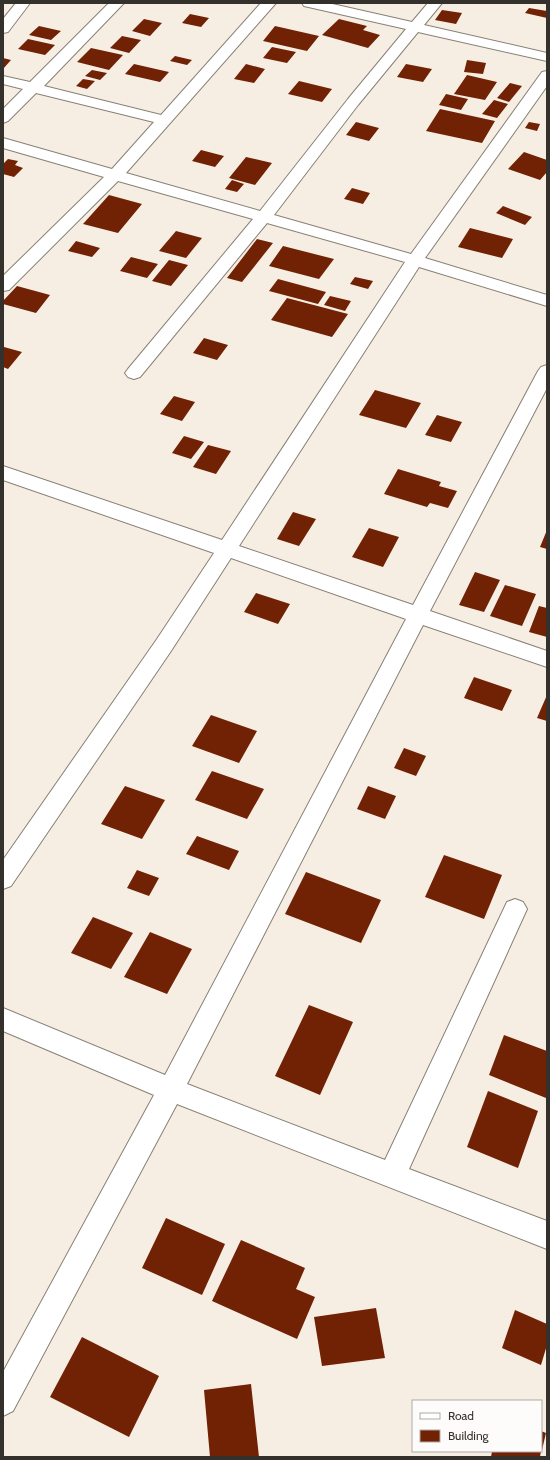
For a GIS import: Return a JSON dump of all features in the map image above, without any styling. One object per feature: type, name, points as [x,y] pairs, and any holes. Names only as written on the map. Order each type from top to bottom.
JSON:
[{"type":"street","points":[[3,29],[23,3]]},
{"type":"street","points":[[3,118],[117,3]]},
{"type":"street","points":[[3,286],[115,175],[269,3]]},
{"type":"street","points":[[308,3],[416,26],[547,57]]},
{"type":"street","points":[[134,373],[264,217],[353,102],[435,3]]},
{"type":"street","points":[[3,879],[164,644],[415,260],[547,75]]},
{"type":"street","points":[[3,80],[34,86],[164,120]]},
{"type":"street","points":[[3,143],[415,260],[547,300]]},
{"type":"street","points":[[3,1401],[171,1090],[418,615],[547,371]]},
{"type":"street","points":[[3,473],[547,660]]},
{"type":"street","points":[[392,1175],[515,909]]},
{"type":"street","points":[[3,1019],[171,1090],[547,1235]]},
{"type":"building","points":[[529,8],[547,11],[547,18],[525,13]]},
{"type":"building","points":[[442,10],[462,13],[456,24],[435,20]]},
{"type":"building","points":[[190,14],[209,18],[201,27],[182,23]]},
{"type":"building","points":[[144,19],[162,23],[150,36],[132,31]]},
{"type":"building","points":[[339,19],[367,26],[363,30],[380,35],[368,48],[322,35]]},
{"type":"building","points":[[39,26],[61,31],[51,40],[29,35]]},
{"type":"building","points":[[275,26],[319,36],[307,51],[263,41]]},
{"type":"building","points":[[122,36],[141,40],[129,53],[110,48]]},
{"type":"building","points":[[28,39],[55,45],[45,55],[18,49]]},
{"type":"building","points":[[272,47],[296,52],[287,63],[263,58]]},
{"type":"building","points":[[91,48],[123,55],[109,70],[77,62]]},
{"type":"building","points":[[175,56],[192,60],[187,65],[170,61]]},
{"type":"building","points":[[3,58],[11,60],[3,69]]},
{"type":"building","points":[[467,60],[486,63],[483,74],[464,72]]},
{"type":"building","points":[[134,64],[169,72],[160,82],[125,74]]},
{"type":"building","points":[[246,64],[265,69],[254,83],[234,79]]},
{"type":"building","points":[[406,64],[432,69],[423,82],[397,77]]},
{"type":"building","points":[[92,70],[107,73],[100,80],[85,76]]},
{"type":"building","points":[[467,75],[497,82],[485,100],[454,94]]},
{"type":"building","points":[[83,79],[95,81],[87,89],[76,86]]},
{"type":"building","points":[[299,81],[332,89],[322,102],[288,94]]},
{"type":"building","points":[[510,83],[522,86],[509,102],[497,98]]},
{"type":"building","points":[[446,94],[468,99],[461,110],[439,105]]},
{"type":"building","points":[[494,100],[508,104],[497,118],[482,114]]},
{"type":"building","points":[[440,109],[495,121],[482,143],[426,131]]},
{"type":"building","points":[[356,122],[379,128],[369,141],[346,135]]},
{"type":"building","points":[[529,122],[540,124],[537,131],[525,128]]},
{"type":"building","points":[[201,150],[224,156],[215,167],[192,161]]},
{"type":"building","points":[[524,152],[547,160],[547,172],[540,180],[508,169]]},
{"type":"building","points":[[246,157],[272,163],[255,185],[229,178]]},
{"type":"building","points":[[8,159],[18,161],[15,165],[23,168],[14,177],[3,174],[3,164]]},
{"type":"building","points":[[232,180],[244,184],[237,192],[225,189]]},
{"type":"building","points":[[352,188],[370,193],[363,204],[344,199]]},
{"type":"building","points":[[109,195],[142,204],[118,233],[83,224]]},
{"type":"building","points":[[503,206],[532,217],[525,225],[496,213]]},
{"type":"building","points":[[470,228],[513,239],[502,258],[458,247]]},
{"type":"building","points":[[176,231],[202,238],[186,258],[159,251]]},
{"type":"building","points":[[257,239],[273,243],[242,282],[227,278]]},
{"type":"building","points":[[76,241],[100,248],[92,257],[68,251]]},
{"type":"building","points":[[283,246],[334,259],[319,279],[269,266]]},
{"type":"building","points":[[131,257],[158,264],[147,278],[120,271]]},
{"type":"building","points":[[169,260],[188,265],[171,286],[152,281]]},
{"type":"building","points":[[355,277],[373,281],[368,289],[350,284]]},
{"type":"building","points":[[278,279],[326,292],[318,304],[269,291]]},
{"type":"building","points":[[17,286],[50,295],[36,313],[3,304],[3,301]]},
{"type":"building","points":[[330,296],[351,301],[345,311],[324,305]]},
{"type":"building","points":[[287,298],[348,314],[332,337],[271,320]]},
{"type":"building","points":[[204,338],[228,345],[217,360],[193,353]]},
{"type":"building","points":[[4,347],[22,352],[8,369],[3,367]]},
{"type":"building","points":[[375,390],[421,403],[406,428],[359,415]]},
{"type":"building","points":[[174,396],[195,402],[182,421],[160,414]]},
{"type":"building","points":[[437,415],[462,422],[451,442],[425,435]]},
{"type":"building","points":[[184,436],[204,442],[191,459],[172,453]]},
{"type":"building","points":[[208,445],[231,451],[216,474],[193,467]]},
{"type":"building","points":[[398,469],[441,482],[439,486],[457,491],[448,508],[430,503],[427,507],[384,494]]},
{"type":"building","points":[[293,512],[316,519],[299,546],[277,539]]},
{"type":"building","points":[[369,528],[399,537],[383,567],[352,557]]},
{"type":"building","points":[[547,530],[547,549],[540,547]]},
{"type":"building","points":[[475,572],[500,580],[484,612],[459,605]]},
{"type":"building","points":[[505,585],[536,594],[522,626],[490,616]]},
{"type":"building","points":[[256,593],[290,604],[278,624],[244,612]]},
{"type":"building","points":[[539,606],[547,608],[547,637],[529,632]]},
{"type":"building","points":[[474,677],[512,690],[502,711],[464,698]]},
{"type":"building","points":[[547,695],[547,721],[537,718]]},
{"type":"building","points":[[211,715],[257,731],[239,763],[192,746]]},
{"type":"building","points":[[404,748],[426,756],[416,776],[394,768]]},
{"type":"building","points":[[212,771],[264,789],[247,819],[195,800]]},
{"type":"building","points":[[125,786],[165,800],[142,839],[101,824]]},
{"type":"building","points":[[368,786],[396,796],[385,819],[357,809]]},
{"type":"building","points":[[197,836],[239,851],[229,870],[186,854]]},
{"type":"building","points":[[444,855],[502,875],[484,919],[425,897]]},
{"type":"building","points":[[137,870],[159,878],[149,896],[127,888]]},
{"type":"building","points":[[306,872],[381,900],[361,943],[285,914]]},
{"type":"building","points":[[93,917],[133,933],[111,969],[71,953]]},
{"type":"building","points":[[150,932],[192,949],[167,994],[124,977]]},
{"type":"building","points":[[309,1005],[353,1022],[320,1095],[275,1076]]},
{"type":"building","points":[[504,1035],[547,1051],[546,1098],[489,1075]]},
{"type":"building","points":[[488,1091],[538,1111],[518,1168],[467,1147]]},
{"type":"building","points":[[166,1218],[225,1244],[202,1295],[142,1268]]},
{"type":"building","points":[[241,1240],[305,1268],[296,1289],[315,1297],[297,1339],[212,1301]]},
{"type":"building","points":[[376,1308],[385,1358],[322,1366],[314,1317]]},
{"type":"building","points":[[515,1310],[547,1324],[547,1345],[541,1365],[502,1348]]},
{"type":"building","points":[[82,1337],[159,1376],[129,1437],[50,1397]]},
{"type":"building","points":[[251,1384],[259,1457],[210,1457],[204,1390]]},
{"type":"building","points":[[542,1431],[546,1433],[542,1450]]},
{"type":"building","points":[[492,1452],[541,1452],[540,1457],[491,1457]]}]
